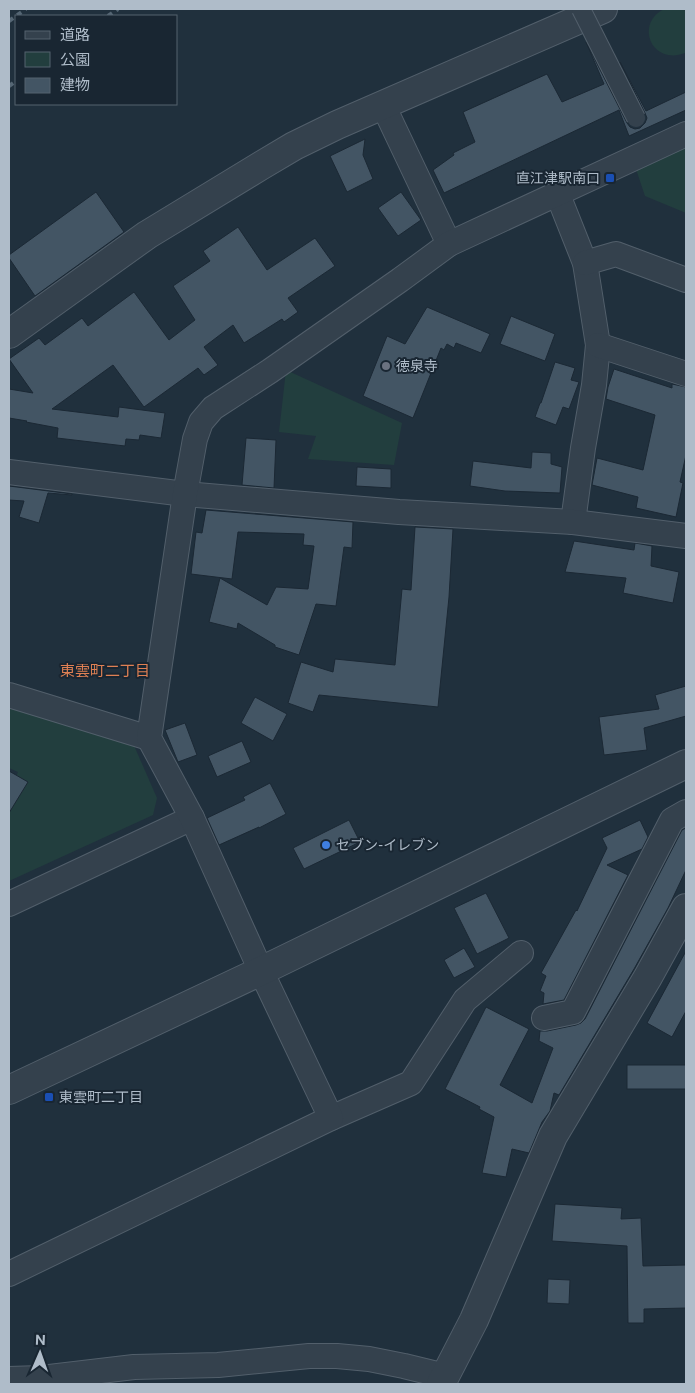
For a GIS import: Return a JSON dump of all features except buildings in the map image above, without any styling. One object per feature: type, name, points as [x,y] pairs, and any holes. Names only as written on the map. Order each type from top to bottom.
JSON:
[{"type":"street","points":[[581,9],[636,118]]},
{"type":"street","points":[[9,334],[147,235],[294,146],[337,125],[603,9]]},
{"type":"street","points":[[383,105],[449,244]]},
{"type":"street","points":[[331,1118],[261,971],[192,818],[149,738],[185,494],[195,439],[202,422],[213,408],[400,280],[449,244],[686,134]]},
{"type":"street","points":[[558,195],[584,263],[598,345],[594,386],[572,522]]},
{"type":"street","points":[[584,263],[616,254],[686,280]]},
{"type":"street","points":[[598,345],[686,374]]},
{"type":"street","points":[[9,472],[185,494],[400,512],[572,522],[686,536]]},
{"type":"street","points":[[9,695],[149,738]]},
{"type":"street","points":[[9,1090],[261,971],[686,764]]},
{"type":"street","points":[[544,1018],[573,1012],[672,820],[686,812]]},
{"type":"street","points":[[9,904],[192,818]]},
{"type":"street","points":[[9,1380],[134,1367],[218,1365],[310,1356],[338,1356],[369,1359],[404,1366],[443,1380],[474,1320],[553,1136],[648,977],[686,908]]},
{"type":"street","points":[[9,1274],[331,1118],[411,1083],[466,1000],[521,953]]},
{"type":"green space","points":[[664,9],[682,9],[686,11],[685,53],[664,54],[656,49],[651,41],[649,33],[650,24],[655,16]]},
{"type":"green space","points":[[686,145],[686,213],[645,196],[636,169]]},
{"type":"green space","points":[[286,370],[402,423],[394,465],[308,459],[316,436],[279,432]]},
{"type":"green space","points":[[9,700],[132,741],[157,798],[153,815],[9,881],[9,794],[18,772],[9,768]]},
{"type":"railway","points":[[18,15],[26,9]]},
{"type":"railway","points":[[109,15],[118,9]]},
{"type":"railway","points":[[9,21],[15,17]]},
{"type":"railway","points":[[9,86],[15,82]]},
{"type":"place","name":"直江津駅南口","points":[[610,178]]},
{"type":"place","name":"徳泉寺","points":[[386,366]]},
{"type":"place","name":"セブン-イレブン","points":[[326,845]]},
{"type":"place","name":"東雲町二丁目","points":[[49,1097]]},
{"type":"district","name":"東雲町二丁目","points":[[105,670]]}]
